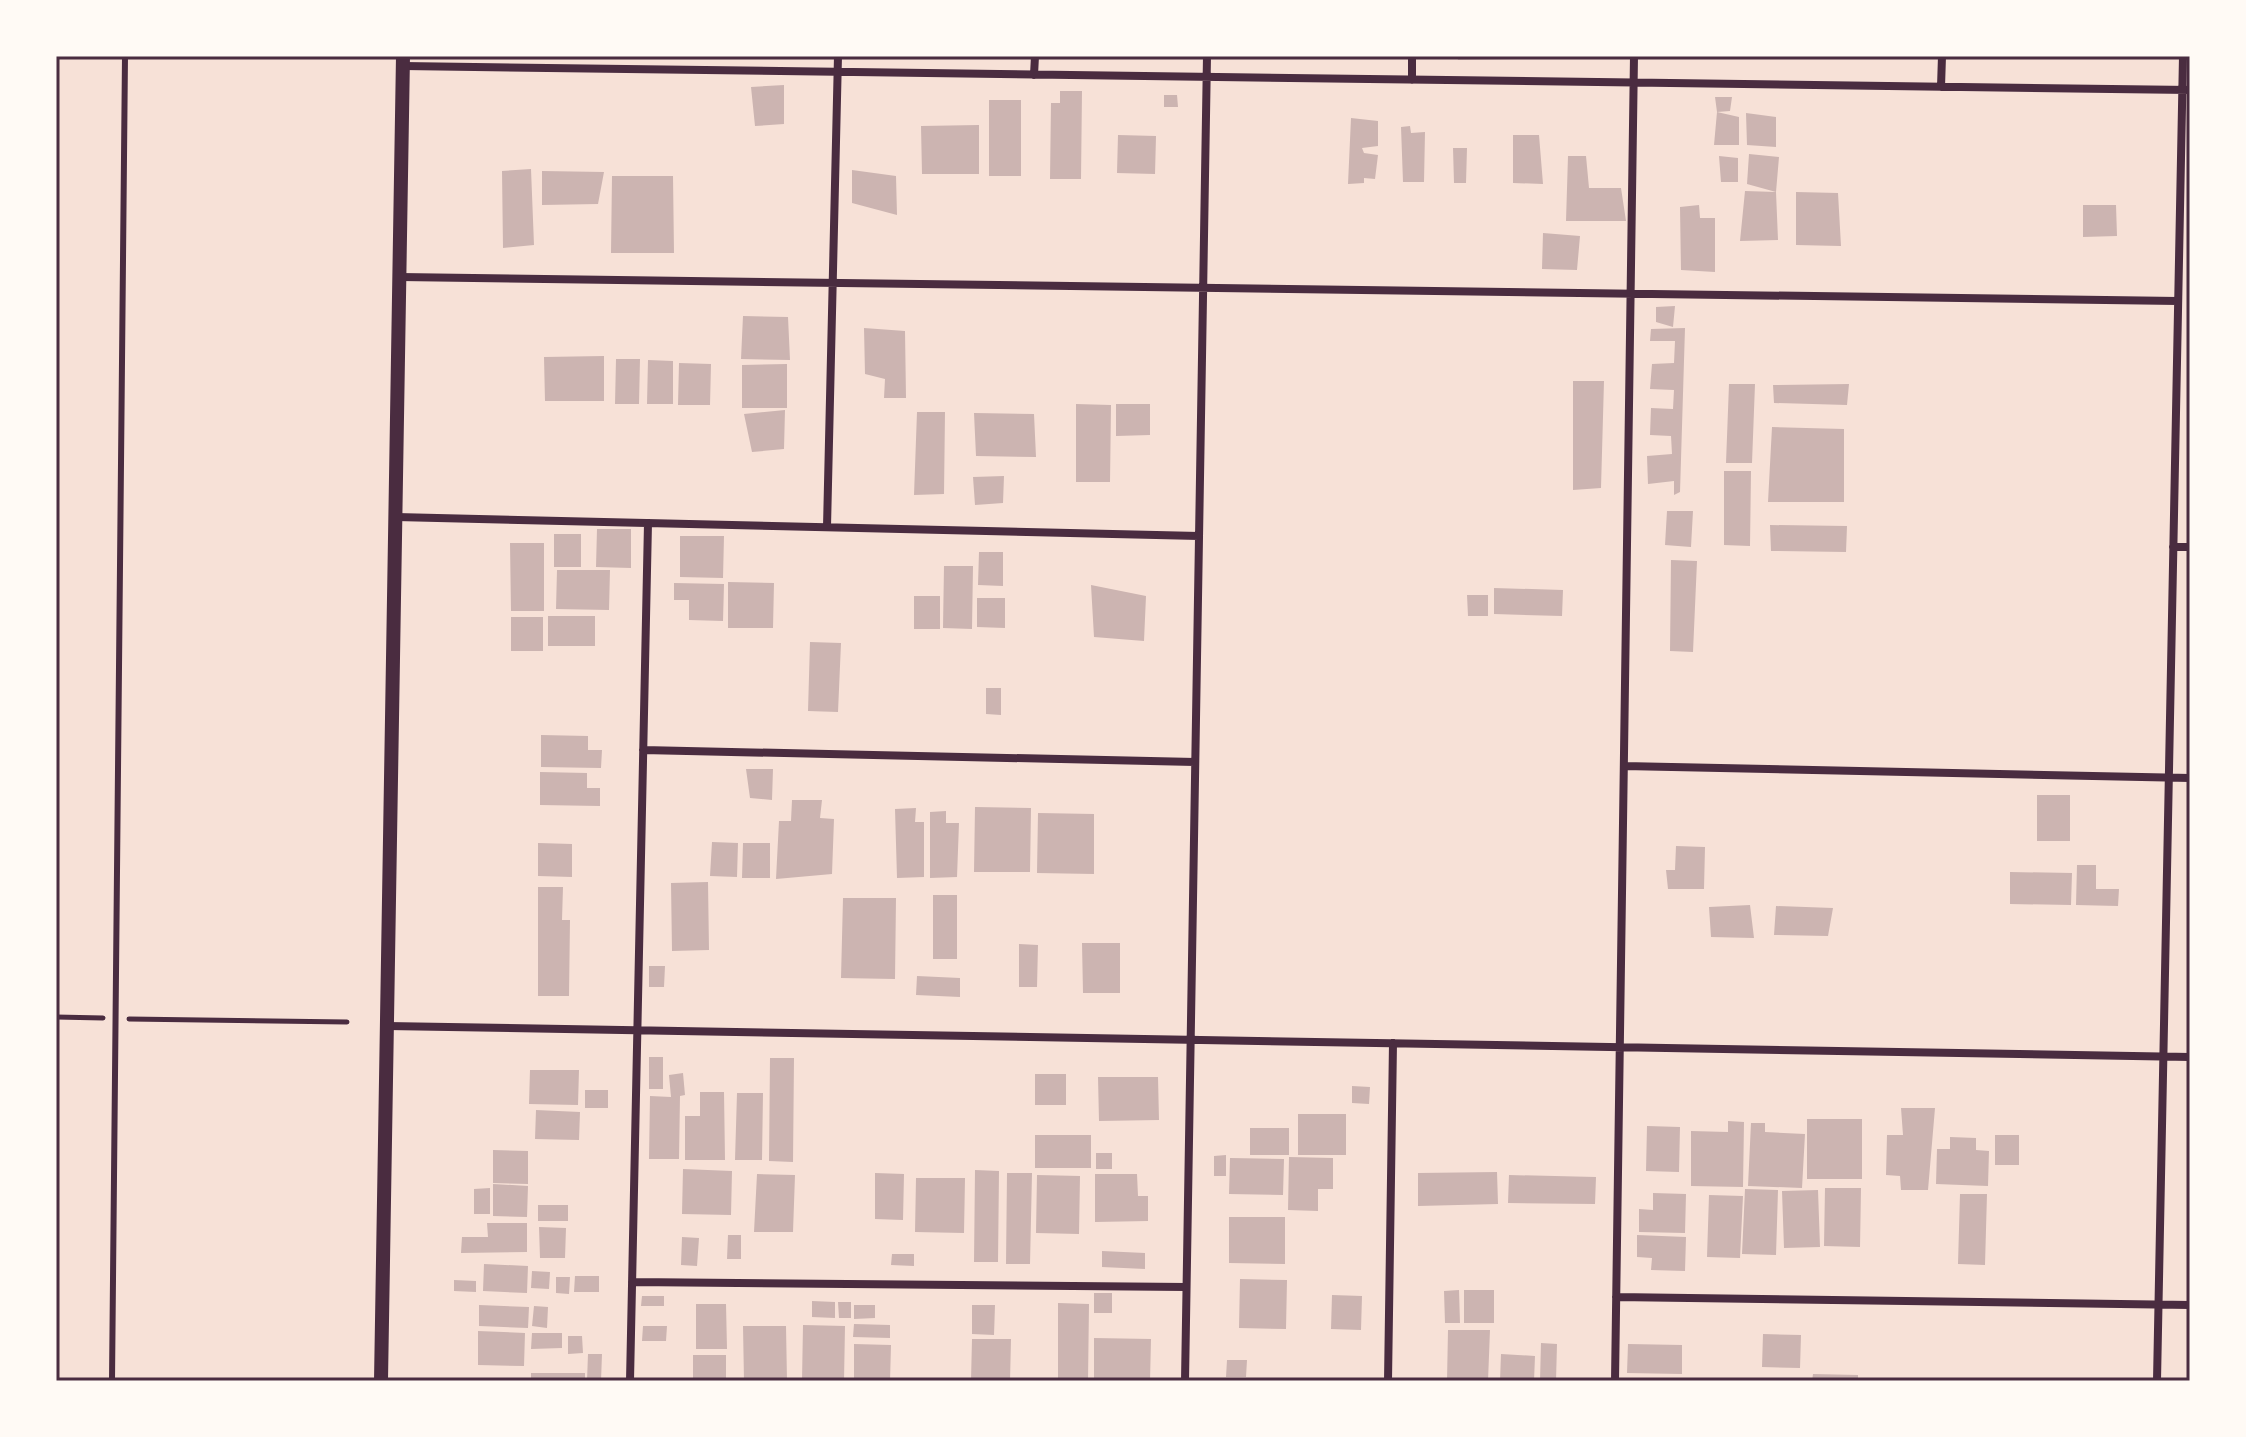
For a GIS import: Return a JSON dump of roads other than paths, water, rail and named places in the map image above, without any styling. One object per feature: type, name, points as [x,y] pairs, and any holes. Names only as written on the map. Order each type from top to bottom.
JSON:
[{"type":"street","points":[[655,56],[655,69]]},
{"type":"street","points":[[827,527],[838,56]]},
{"type":"street","points":[[1034,75],[1035,56]]},
{"type":"street","points":[[1185,1381],[1207,56]]},
{"type":"street","points":[[1412,56],[1412,80]]},
{"type":"street","points":[[1615,1381],[1634,56]]},
{"type":"street","points":[[1941,87],[1942,56]]},
{"type":"street","points":[[2157,1381],[2178,301],[2186,90],[2183,56]]},
{"type":"street","points":[[381,1381],[403,61],[838,72],[2186,90]]},
{"type":"street","points":[[400,277],[2178,301]]},
{"type":"street","points":[[396,517],[1199,536]]},
{"type":"street","points":[[630,1381],[648,523]]},
{"type":"street","points":[[2173,547],[2190,547]]},
{"type":"street","points":[[643,750],[1195,762]]},
{"type":"street","points":[[1624,766],[2190,778]]},
{"type":"street","points":[[387,1026],[2190,1057]]},
{"type":"street","points":[[1388,1381],[1393,1043]]},
{"type":"street","points":[[632,1282],[1186,1287]]},
{"type":"street","points":[[1616,1297],[2190,1305]]},
{"type":"lane","points":[[112,1381],[125,56]]}]
